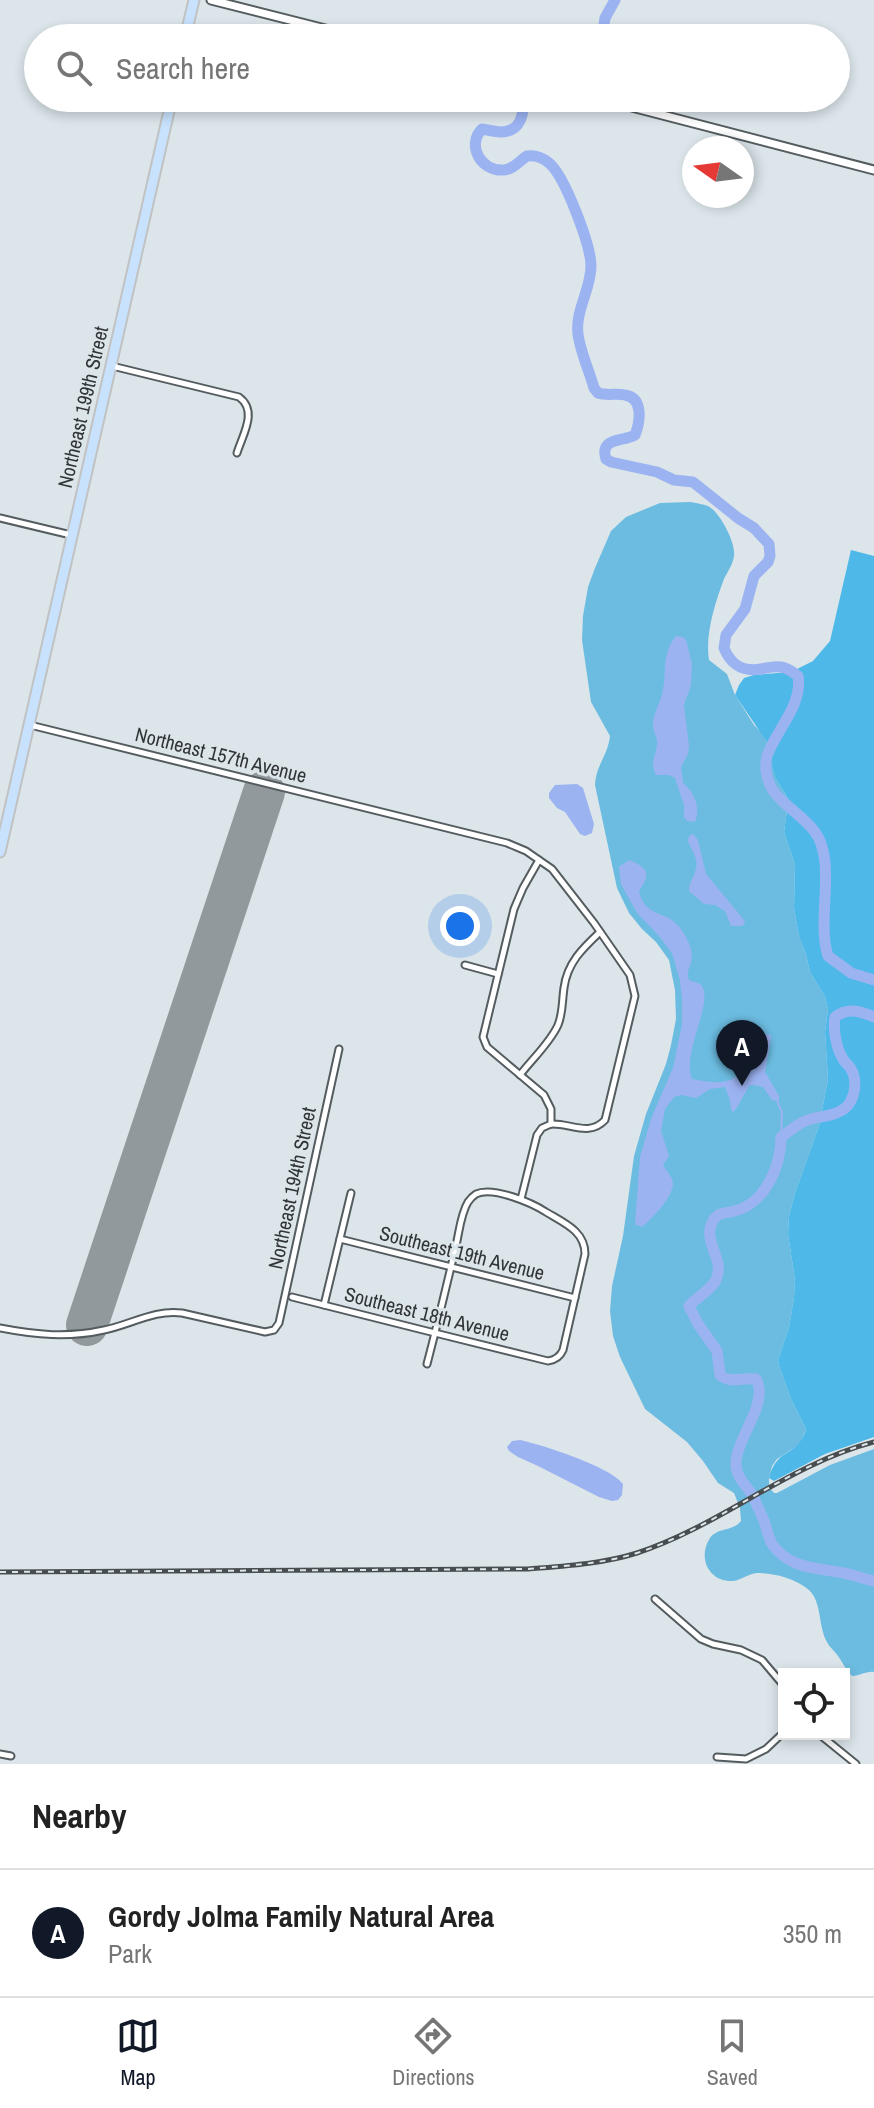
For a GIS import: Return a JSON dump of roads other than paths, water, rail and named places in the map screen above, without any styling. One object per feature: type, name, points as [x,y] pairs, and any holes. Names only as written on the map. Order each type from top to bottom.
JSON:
[{"type":"main road","points":[[188,24],[194,0]]},
{"type":"main road","name":"Northeast 199th Street","points":[[0,852],[169,112]]},
{"type":"street","points":[[211,0],[306,24]]},
{"type":"street","points":[[651,112],[874,170]]},
{"type":"street","points":[[111,366],[239,397],[249,409],[237,453]]},
{"type":"street","points":[[0,518],[72,535]]},
{"type":"street","name":"Northeast 157th Avenue","points":[[29,725],[507,843],[526,851],[552,869],[630,975],[635,990],[634,1007],[608,1113],[600,1126],[588,1130],[551,1124]]},
{"type":"street","points":[[521,1199],[537,1135],[542,1128],[551,1124],[551,1109],[546,1098],[487,1047],[484,1029],[514,909],[539,860]]},
{"type":"street","points":[[520,1075],[557,1027],[566,978],[572,963],[600,932]]},
{"type":"street","points":[[465,965],[498,974]]},
{"type":"street","name":"Northeast 194th Street","points":[[0,1328],[65,1336],[104,1330],[170,1312],[272,1331],[279,1323],[339,1049]]},
{"type":"street","points":[[427,1364],[466,1206],[474,1196],[489,1192],[521,1199],[575,1230],[584,1241],[585,1254],[575,1298]]},
{"type":"street","points":[[324,1305],[351,1193]]},
{"type":"street","name":"Southeast 19th Avenue","points":[[340,1239],[575,1298]]},
{"type":"street","name":"Southeast 18th Avenue","points":[[292,1297],[548,1361],[555,1359],[563,1350],[575,1298]]},
{"type":"street","points":[[655,1599],[701,1639],[741,1650],[762,1660],[778,1679]]},
{"type":"street","points":[[717,1757],[746,1759],[766,1749],[778,1738]]},
{"type":"street","points":[[826,1740],[856,1764]]},
{"type":"street","points":[[0,1754],[11,1756]]},
{"type":"waterway","points":[[604,24],[615,0]]},
{"type":"waterway","points":[[523,112],[517,125],[508,131],[482,129],[477,135],[476,150],[483,162],[496,169],[511,168],[527,156],[544,159],[555,170],[576,212],[591,266],[578,325],[583,354],[598,393],[631,397],[639,411],[635,435],[609,444],[606,459],[657,472],[674,480],[693,482],[754,528],[769,544],[768,562],[754,576],[745,609],[726,635],[724,648],[730,659],[743,668],[781,667],[798,676],[797,697],[767,756],[767,775],[774,792],[811,827],[821,844],[825,859],[824,926],[828,956],[851,973],[874,980]]},
{"type":"waterway","points":[[874,1017],[854,1011],[835,1017],[839,1049],[854,1079],[851,1101],[840,1112],[804,1121],[781,1137],[778,1160],[762,1192],[745,1207],[715,1218],[710,1236],[718,1265],[716,1280],[689,1306],[717,1351],[720,1375],[732,1380],[756,1379],[759,1398],[738,1450],[736,1466],[754,1498],[772,1544],[795,1563],[874,1581]]},
{"type":"waterway","points":[[777,1101],[782,1112],[781,1137]]},
{"type":"railway","points":[[0,1572],[528,1569],[597,1562],[624,1557],[668,1541],[813,1465],[874,1442]]},
{"type":"place","name":"Gordy Jolma Family Natural Area","points":[[742,1086]]}]
